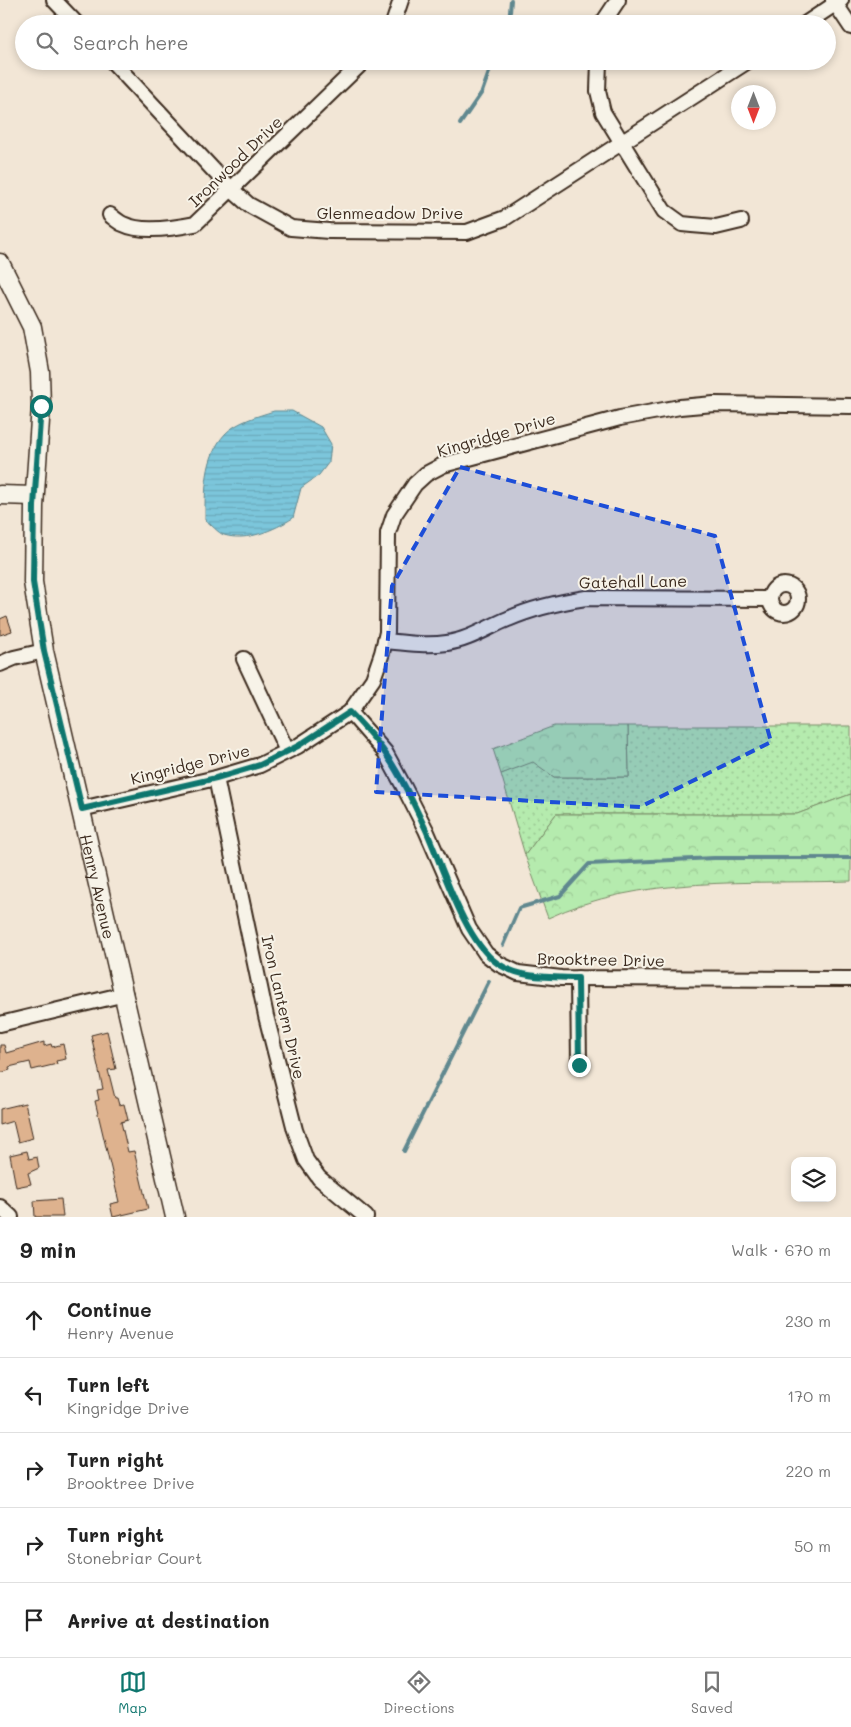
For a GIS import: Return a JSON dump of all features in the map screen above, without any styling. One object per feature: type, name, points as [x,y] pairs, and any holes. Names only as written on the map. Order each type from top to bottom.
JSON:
[{"type":"street","points":[[54,0],[68,15]]},
{"type":"street","points":[[395,15],[401,0]]},
{"type":"street","points":[[608,15],[618,0]]},
{"type":"street","points":[[818,15],[837,1],[851,27]]},
{"type":"street","name":"Glenmeadow Drive","points":[[120,70],[249,205],[291,228],[329,231],[467,232],[505,218],[734,70]]},
{"type":"street","name":"Ironwood Drive","points":[[110,215],[123,225],[145,228],[170,228],[195,224],[355,70]]},
{"type":"street","points":[[599,70],[599,102],[602,112],[664,211],[682,224],[716,227],[741,221]]},
{"type":"street","name":"Henry Avenue","points":[[0,263],[32,327],[40,372],[41,406],[34,496],[33,582],[44,651],[176,1217]]},
{"type":"street","name":"Kingridge Drive","points":[[82,809],[216,778],[260,765],[287,751],[350,712],[373,680],[387,632],[388,533],[394,515],[415,484],[426,474],[443,465],[620,418],[680,407],[714,404],[851,406]]},
{"type":"street","points":[[0,495],[34,496]]},
{"type":"street","name":"Gatehall Lane","points":[[385,640],[421,644],[448,643],[475,635],[508,619],[558,602],[586,598],[770,599]]},
{"type":"street","points":[[0,664],[14,658],[44,651]]},
{"type":"street","points":[[244,659],[287,751]]},
{"type":"street","name":"Brooktree Drive","points":[[350,712],[384,752],[426,830],[469,929],[486,954],[498,964],[518,973],[578,978],[851,979]]},
{"type":"street","name":"Iron Lantern Drive","points":[[216,778],[266,1016],[295,1130],[306,1160],[319,1178],[366,1217]]},
{"type":"street","points":[[578,978],[579,1065]]},
{"type":"street","points":[[0,1024],[125,994]]},
{"type":"street","points":[[0,1207],[11,1217]]},
{"type":"highlighted area","points":[[460,467],[715,536],[771,742],[640,807],[376,792],[392,586]]},
{"type":"green space","points":[[554,726],[628,726],[629,777],[554,777],[533,762],[501,774],[493,749]]},
{"type":"green space","points":[[628,726],[851,726],[851,794],[797,814],[556,814],[525,855],[501,774],[533,761],[554,777],[629,777]]},
{"type":"green space","points":[[851,794],[851,881],[696,884],[658,888],[620,894],[583,904],[548,918],[525,855],[556,814],[797,814]]},
{"type":"water","points":[[274,411],[292,411],[321,427],[331,444],[329,462],[319,475],[301,488],[293,518],[260,534],[242,537],[224,535],[205,520],[207,475],[213,453],[225,434],[235,426]]},
{"type":"building","points":[[7,616],[12,631],[0,635],[0,619]]},
{"type":"building","points":[[107,1031],[116,1069],[108,1070],[115,1098],[117,1098],[119,1105],[124,1104],[128,1120],[121,1122],[128,1152],[134,1151],[148,1209],[113,1217],[110,1204],[119,1202],[95,1101],[99,1100],[97,1090],[103,1089],[91,1035]]},
{"type":"building","points":[[44,1042],[44,1046],[51,1044],[52,1047],[63,1044],[66,1059],[56,1061],[57,1064],[32,1070],[30,1062],[9,1067],[10,1070],[0,1073],[0,1045],[4,1045],[6,1053]]},
{"type":"building","points":[[25,1103],[33,1138],[18,1142],[13,1121],[0,1125],[0,1109]]},
{"type":"building","points":[[27,1151],[29,1159],[37,1157],[39,1168],[28,1173],[31,1184],[16,1187],[10,1155]]},
{"type":"building","points":[[61,1199],[63,1217],[35,1217],[34,1201]]},
{"type":"waterway","points":[[510,15],[511,0]]},
{"type":"waterway","points":[[460,124],[482,92],[490,70]]},
{"type":"waterway","points":[[503,945],[519,908],[560,896],[589,864],[714,858],[851,858]]},
{"type":"waterway","points":[[404,1151],[489,981]]},
{"type":"route","points":[[41,406],[34,506],[33,582],[44,651],[82,809],[216,778],[260,765],[298,746],[350,712],[384,752],[404,787],[426,830],[469,929],[486,954],[498,964],[518,973],[578,978],[579,1065]]}]
